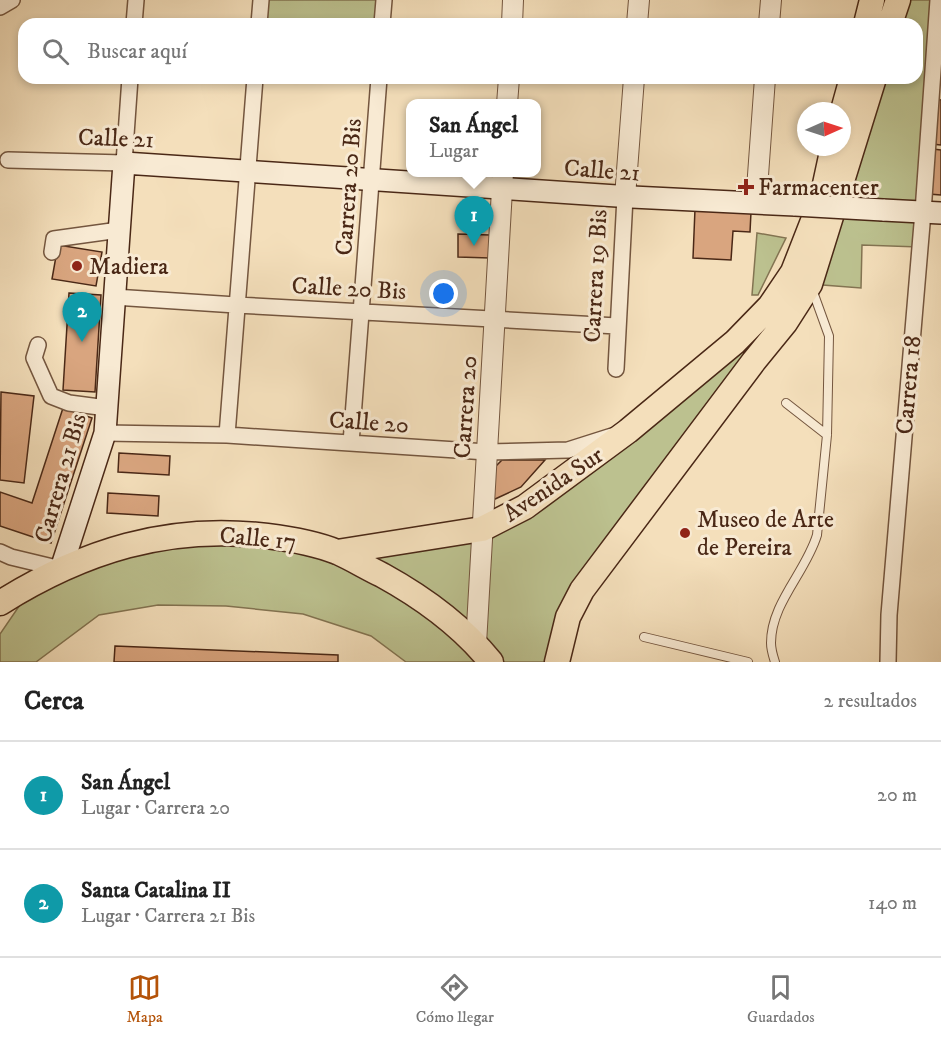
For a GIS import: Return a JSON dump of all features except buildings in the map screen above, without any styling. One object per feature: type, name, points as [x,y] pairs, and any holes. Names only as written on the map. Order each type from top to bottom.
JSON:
[{"type":"main road","points":[[868,18],[872,0]]},
{"type":"main road","points":[[892,18],[898,0]]},
{"type":"main road","points":[[845,102],[850,84]]},
{"type":"main road","points":[[557,662],[568,617],[582,590],[785,323],[872,84]]},
{"type":"main road","points":[[801,278],[831,156]]},
{"type":"main road","name":"Calle 21","points":[[124,164],[371,180],[503,181],[625,197],[932,213]]},
{"type":"main road","name":"Carrera 21 Bis","points":[[61,569],[105,432],[124,164]]},
{"type":"main road","name":"Avenida Sur","points":[[337,552],[482,530],[525,507],[628,431],[735,342],[801,278]]},
{"type":"main road","name":"Calle 17","points":[[0,603],[37,580],[89,556],[140,542],[191,534],[237,532],[298,540],[337,552],[409,590],[484,653]]},
{"type":"street","points":[[0,7],[12,0]]},
{"type":"street","points":[[134,18],[136,0]]},
{"type":"street","points":[[260,18],[261,0]]},
{"type":"street","points":[[382,18],[384,0]]},
{"type":"street","points":[[512,18],[513,0]]},
{"type":"street","points":[[638,18],[639,0]]},
{"type":"street","points":[[770,18],[771,0]]},
{"type":"street","name":"Carrera 18","points":[[888,662],[889,615],[932,213],[938,0]]},
{"type":"street","name":"Carrera 21 Bis","points":[[124,164],[130,84]]},
{"type":"street","points":[[227,435],[254,84]]},
{"type":"street","name":"Carrera 20 Bis","points":[[351,443],[379,84]]},
{"type":"street","points":[[507,99],[509,84]]},
{"type":"street","name":"Carrera 19 Bis","points":[[616,369],[634,84]]},
{"type":"street","points":[[756,203],[765,84]]},
{"type":"street","name":"Calle 21","points":[[8,160],[124,164]]},
{"type":"street","name":"Carrera 20","points":[[484,653],[482,530],[503,181]]},
{"type":"street","points":[[52,252],[54,239],[119,230]]},
{"type":"street","name":"Calle 20 Bis","points":[[114,297],[617,326]]},
{"type":"street","points":[[38,345],[34,358],[51,396],[69,403],[106,408]]},
{"type":"street","name":"Calle 20","points":[[105,432],[227,435],[487,452],[568,450],[628,431]]},
{"type":"street","points":[[0,552],[11,557],[61,569]]},
{"type":"lane","points":[[775,662],[771,645],[774,621],[813,550],[818,535],[826,435],[829,336],[801,278]]},
{"type":"lane","points":[[786,403],[826,435]]},
{"type":"lane","points":[[644,638],[747,662]]},
{"type":"green space","points":[[261,0],[384,0],[382,18],[260,18]]},
{"type":"green space","points":[[898,0],[938,0],[919,247],[862,245],[861,288],[810,284],[872,84],[923,84],[923,18],[892,18]]},
{"type":"green space","points":[[757,233],[786,238],[758,295],[752,295]]},
{"type":"green space","points":[[751,338],[756,345],[582,590],[557,662],[406,662],[371,636],[303,614],[226,606],[158,605],[99,615],[36,662],[0,662],[0,634],[37,580],[191,534],[337,552],[482,529]]},
{"type":"place","name":"Farmacenter","points":[[746,187]]},
{"type":"place","name":"San Ángel","points":[[474,246]]},
{"type":"place","name":"Madiera","points":[[77,266]]},
{"type":"place","name":"Santa Catalina II","points":[[82,342]]},
{"type":"place","name":"Museo de Arte de Pereira","points":[[685,533]]}]
